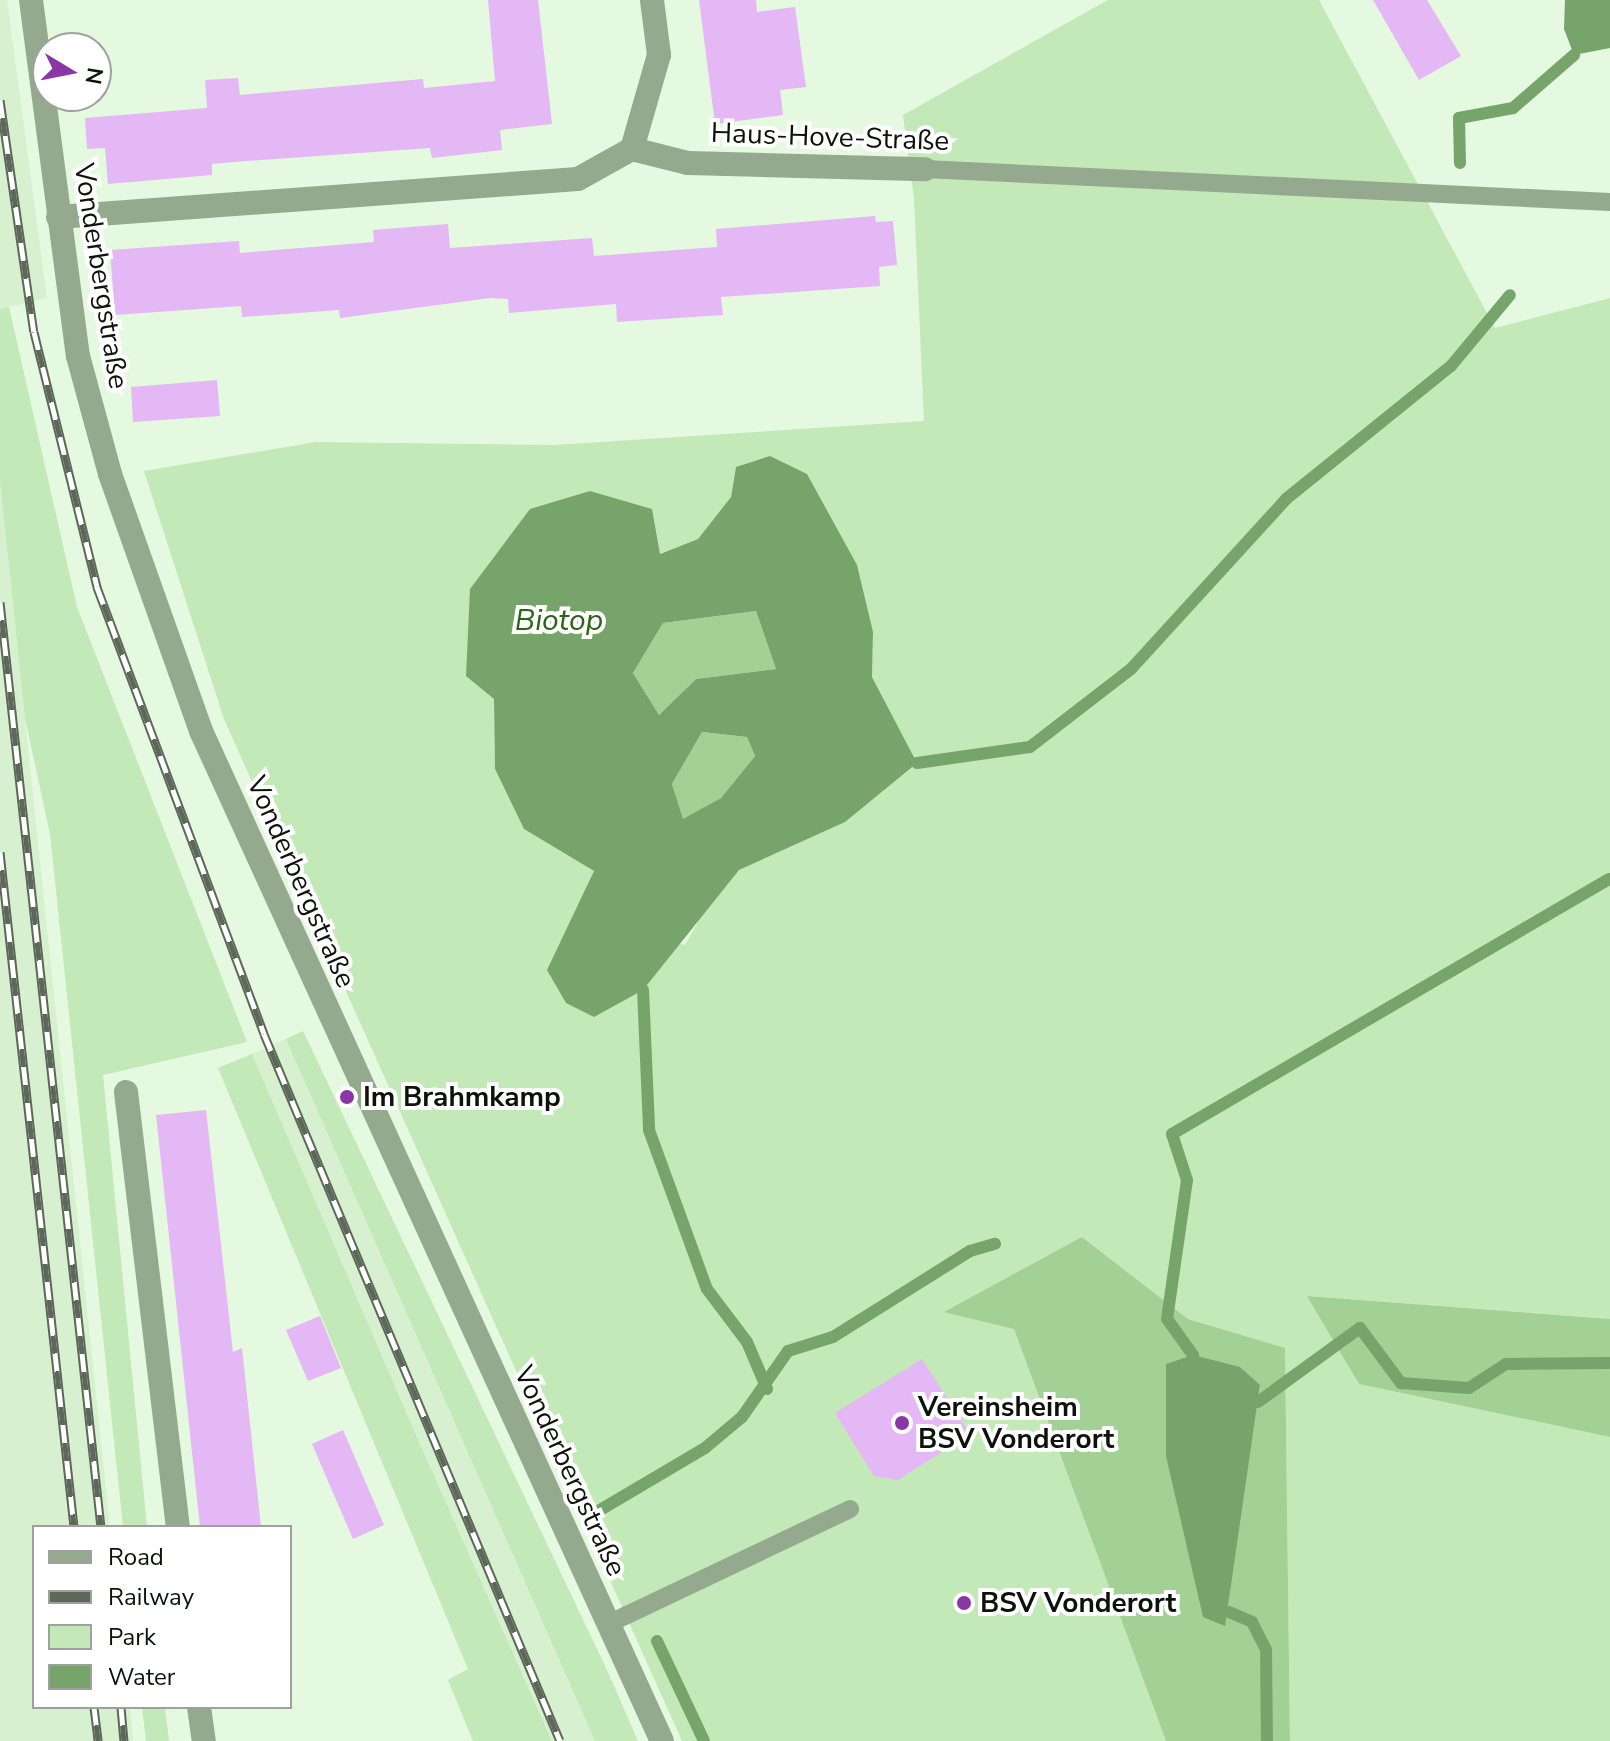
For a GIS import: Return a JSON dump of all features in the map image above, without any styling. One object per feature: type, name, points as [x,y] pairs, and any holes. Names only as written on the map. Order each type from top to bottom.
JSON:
[{"type":"street","name":"Vonderbergstraße","points":[[31,0],[78,356],[110,474],[201,731],[662,1741]]},
{"type":"street","points":[[58,217],[578,179],[632,149],[659,55],[652,0]]},
{"type":"street","name":"Haus-Hove-Straße","points":[[632,149],[688,163],[925,169]]},
{"type":"street","points":[[126,1092],[178,1525]]},
{"type":"street","points":[[199,1709],[204,1741]]},
{"type":"lane","name":"Haus-Hove-Straße","points":[[925,169],[1610,202]]},
{"type":"lane","points":[[608,1624],[850,1509]]},
{"type":"shaded area","points":[[0,0],[7,0],[47,298],[0,309]]},
{"type":"shaded area","points":[[0,481],[110,1525],[32,1525],[32,1709],[130,1709],[133,1741],[0,1741]]},
{"type":"shaded area","points":[[756,611],[776,669],[696,679],[659,715],[633,673],[663,623]]},
{"type":"shaded area","points":[[702,732],[747,737],[755,756],[721,798],[683,820],[672,784]]},
{"type":"shaded area","points":[[286,1039],[595,1741],[552,1741],[416,1435],[252,1054]]},
{"type":"shaded area","points":[[1082,1237],[1188,1319],[1285,1348],[1290,1741],[1166,1741],[1014,1329],[944,1312]],"holes":[[[1240,1367],[1260,1386],[1244,1488]]]},
{"type":"shaded area","points":[[1307,1296],[1610,1319],[1610,1437],[1359,1384]]},
{"type":"green space","points":[[1108,0],[1319,0],[1495,328],[1610,298],[1610,1319],[1308,1296],[1359,1384],[1610,1437],[1610,1741],[1290,1741],[1285,1348],[1188,1319],[1082,1237],[1014,1329],[1166,1741],[682,1741],[224,719],[144,471],[316,442],[554,445],[924,421],[914,199],[903,115]],"holes":[[[736,467],[807,474],[873,632],[872,677],[917,763],[783,850],[739,870],[710,901],[685,945],[574,915],[594,871],[524,829],[495,769],[494,699],[590,491],[652,509],[659,554],[698,539],[731,497]]]},
{"type":"green space","points":[[9,307],[77,607],[247,1042],[103,1075],[147,1525],[123,1525],[50,834],[25,718],[0,481],[0,309]]},
{"type":"green space","points":[[303,1031],[638,1741],[595,1741],[286,1039]]},
{"type":"green space","points":[[252,1054],[552,1741],[473,1741],[448,1680],[468,1669],[218,1068]]},
{"type":"green space","points":[[142,1709],[165,1709],[169,1741],[146,1741]]},
{"type":"water","points":[[1565,0],[1610,0],[1610,48],[1574,55],[1564,29]]},
{"type":"water","name":"Biotop","points":[[770,456],[807,474],[857,565],[873,632],[872,677],[917,763],[845,822],[739,870],[643,990],[594,1017],[566,1003],[547,970],[594,871],[524,829],[495,769],[494,699],[466,676],[470,589],[530,509],[590,491],[652,509],[660,554],[698,539],[731,497],[736,467]],"holes":[[[756,611],[776,669],[696,679],[659,715],[633,673],[663,623]],[[702,732],[747,737],[755,756],[721,798],[683,819],[672,784]]]},
{"type":"water","points":[[1193,1355],[1240,1367],[1260,1385],[1225,1626],[1203,1617],[1166,1456],[1166,1364]]},
{"type":"building","points":[[488,0],[538,0],[552,124],[500,130],[502,150],[432,158],[430,148],[246,161],[212,164],[212,175],[108,184],[105,148],[87,149],[85,118],[207,108],[205,80],[238,78],[240,95],[423,79],[424,88],[495,81]]},
{"type":"building","points":[[699,0],[756,0],[757,12],[795,7],[806,87],[780,90],[783,115],[715,124]]},
{"type":"building","points":[[1373,0],[1427,0],[1461,56],[1419,80]]},
{"type":"building","points":[[875,216],[876,222],[893,221],[897,265],[879,267],[880,286],[721,297],[723,315],[617,322],[616,304],[509,313],[508,299],[490,298],[340,318],[339,310],[242,317],[241,306],[115,315],[110,250],[239,241],[240,253],[374,242],[373,230],[448,224],[450,248],[592,238],[594,256],[717,247],[716,229]]},
{"type":"building","points":[[217,380],[220,416],[133,422],[131,387]]},
{"type":"building","points":[[206,1110],[233,1352],[242,1348],[261,1525],[200,1525],[156,1115]]},
{"type":"building","points":[[320,1316],[341,1368],[308,1381],[286,1330]]},
{"type":"building","name":"Vereinsheim BSV Vonderort","points":[[922,1359],[970,1434],[898,1480],[874,1476],[835,1413]]},
{"type":"building","points":[[343,1430],[384,1525],[353,1539],[312,1444]]},
{"type":"waterway","points":[[1460,163],[1459,118],[1513,108],[1574,55]]},
{"type":"waterway","points":[[917,763],[1030,747],[1131,669],[1286,499],[1451,366],[1510,295]]},
{"type":"waterway","points":[[1193,1355],[1167,1319],[1187,1180],[1172,1134],[1609,879]]},
{"type":"waterway","points":[[643,990],[649,1130],[707,1289],[747,1342],[767,1389]]},
{"type":"waterway","points":[[595,1513],[705,1448],[742,1417],[788,1351],[833,1337],[970,1251],[995,1244]]},
{"type":"waterway","points":[[1258,1402],[1360,1328],[1401,1383],[1469,1388],[1506,1364],[1610,1363]]},
{"type":"waterway","points":[[1229,1612],[1252,1622],[1266,1650],[1267,1741]]},
{"type":"waterway","points":[[657,1641],[704,1741]]},
{"type":"railway","points":[[0,100],[34,332],[97,587],[264,1034],[560,1741]]},
{"type":"railway","points":[[0,602],[101,1525]]},
{"type":"railway","points":[[0,852],[74,1525]]},
{"type":"railway","points":[[94,1709],[98,1741]]},
{"type":"railway","points":[[121,1709],[124,1741]]},
{"type":"place","name":"Im Brahmkamp","points":[[347,1097]]},
{"type":"place","name":"Vereinsheim BSV Vonderort","points":[[902,1423]]},
{"type":"place","name":"BSV Vonderort","points":[[964,1603]]}]
